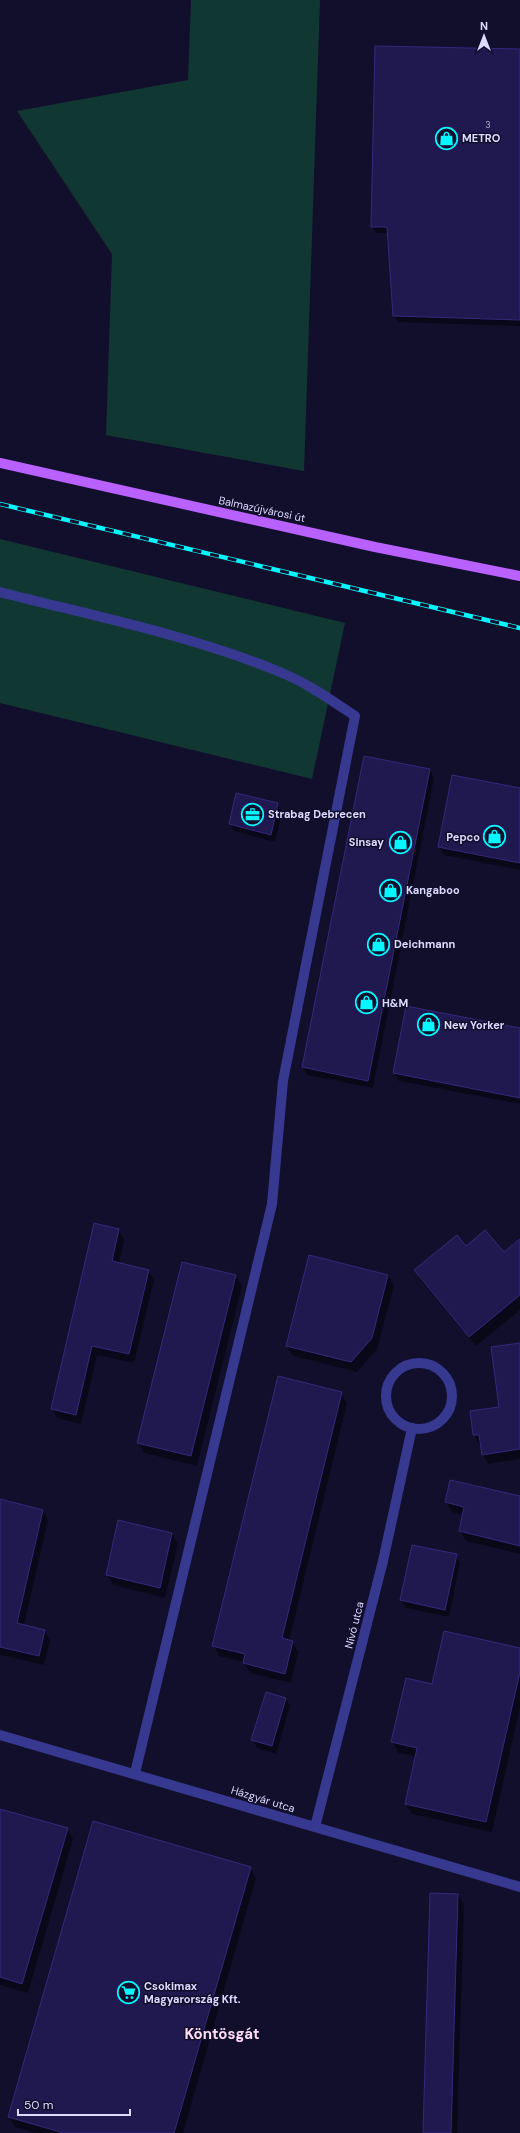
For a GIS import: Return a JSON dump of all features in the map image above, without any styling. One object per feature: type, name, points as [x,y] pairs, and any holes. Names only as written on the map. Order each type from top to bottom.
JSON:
[{"type":"main road","name":"Balmazújvárosi út","points":[[0,463],[375,547],[520,576]]},
{"type":"street","points":[[0,592],[157,632],[280,672],[312,687],[355,716],[283,1081],[272,1204],[135,1773]]},
{"type":"street","points":[[416,1364],[427,1364],[437,1368],[445,1376],[450,1385],[451,1405],[447,1414],[432,1426],[422,1429],[412,1428],[395,1418],[388,1405],[387,1390],[393,1377],[405,1367],[416,1364]]},
{"type":"street","name":"Nívó utca","points":[[315,1827],[383,1561],[412,1428]]},
{"type":"street","name":"Házgyár utca","points":[[0,1735],[135,1773],[520,1887]]},
{"type":"green space","points":[[191,0],[320,0],[304,471],[106,435],[112,254],[17,111],[188,80]]},
{"type":"green space","points":[[0,539],[345,623],[312,779],[0,703]]},
{"type":"building","name":"METRO","points":[[375,46],[520,49],[520,320],[393,316],[387,227],[371,227]]},
{"type":"building","points":[[364,756],[430,769],[368,1081],[302,1067]]},
{"type":"building","points":[[452,775],[520,788],[520,863],[438,847]]},
{"type":"building","name":"Strabag Debrecen","points":[[236,793],[278,803],[271,835],[229,824]]},
{"type":"building","points":[[406,1006],[520,1028],[520,1098],[393,1073]]},
{"type":"building","points":[[94,1223],[119,1229],[112,1261],[149,1270],[129,1354],[92,1346],[76,1415],[51,1409]]},
{"type":"building","points":[[485,1230],[504,1252],[520,1239],[520,1295],[469,1337],[414,1270],[457,1235],[466,1246]]},
{"type":"building","points":[[309,1255],[388,1275],[372,1338],[351,1362],[286,1346]]},
{"type":"building","points":[[182,1262],[236,1275],[191,1456],[137,1443]]},
{"type":"building","points":[[520,1343],[520,1449],[482,1455],[479,1435],[473,1435],[470,1411],[499,1407],[491,1347]]},
{"type":"building","points":[[278,1376],[342,1392],[282,1638],[293,1641],[285,1674],[243,1663],[245,1654],[212,1646]]},
{"type":"building","points":[[450,1480],[520,1496],[520,1546],[459,1531],[464,1507],[445,1502]]},
{"type":"building","points":[[0,1499],[43,1510],[17,1623],[45,1630],[39,1656],[0,1647]]},
{"type":"building","points":[[118,1520],[172,1533],[160,1588],[106,1575]]},
{"type":"building","points":[[412,1545],[457,1554],[445,1610],[400,1600]]},
{"type":"building","points":[[444,1631],[520,1648],[520,1672],[486,1822],[405,1804],[417,1748],[391,1742],[406,1678],[432,1684]]},
{"type":"building","points":[[266,1692],[286,1698],[272,1746],[251,1740]]},
{"type":"building","points":[[0,1809],[68,1828],[22,1984],[0,1977]]},
{"type":"building","name":"Csokimax Magyarország Kft.","points":[[93,1821],[251,1867],[174,2133],[64,2133],[8,2117]]},
{"type":"building","points":[[430,1893],[458,1894],[451,2133],[423,2133]]},
{"type":"railway","points":[[0,504],[520,628]]},
{"type":"place","name":"METRO","points":[[447,138]]},
{"type":"place","name":"Strabag Debrecen","points":[[253,814]]},
{"type":"place","name":"Pepco","points":[[495,837]]},
{"type":"place","name":"Sinsay","points":[[400,842]]},
{"type":"place","name":"Kangaboo","points":[[390,890]]},
{"type":"place","name":"Deichmann","points":[[378,944]]},
{"type":"place","name":"H&M","points":[[366,1003]]},
{"type":"place","name":"New Yorker","points":[[429,1025]]},
{"type":"place","name":"Csokimax Magyarország Kft.","points":[[129,1992]]},
{"type":"district","name":"Köntösgát","points":[[222,2034]]}]
